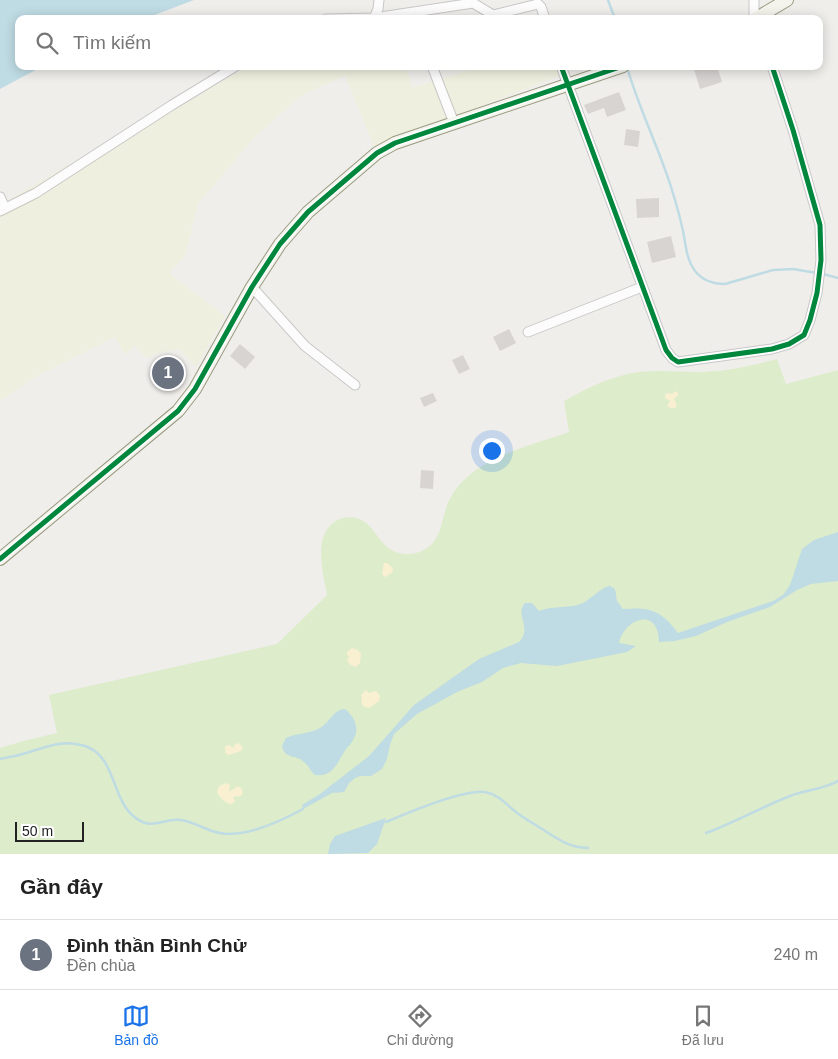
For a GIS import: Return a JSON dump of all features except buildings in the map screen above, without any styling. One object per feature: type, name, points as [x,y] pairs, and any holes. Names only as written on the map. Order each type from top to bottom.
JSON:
[{"type":"street","points":[[375,15],[379,0]]},
{"type":"street","points":[[754,0],[755,15]]},
{"type":"street","points":[[762,15],[787,0]]},
{"type":"street","points":[[394,15],[473,3],[492,15],[538,4],[544,15]]},
{"type":"street","points":[[0,197],[3,209],[36,193],[229,70]]},
{"type":"street","points":[[434,70],[454,123]]},
{"type":"street","points":[[562,70],[666,350],[678,362],[772,349],[789,344],[804,336],[810,320],[821,260],[821,240],[817,210],[773,70]]},
{"type":"street","points":[[1,557],[178,411],[195,389],[252,287],[280,244],[308,212],[377,153],[395,143],[613,70]]},
{"type":"street","points":[[252,287],[304,346],[355,384]]},
{"type":"street","points":[[528,332],[642,287]]},
{"type":"green space","points":[[240,70],[407,70],[412,88],[468,70],[559,70],[561,75],[374,147],[345,75],[299,97],[253,139],[198,204],[185,256],[169,273],[225,316],[196,367],[179,349],[146,358],[134,345],[125,355],[115,337],[35,377],[0,401],[0,205],[63,168],[181,105]]},
{"type":"green space","points":[[777,359],[786,384],[838,370],[838,854],[0,854],[0,748],[57,733],[49,695],[277,644],[327,595],[321,553],[325,533],[331,525],[343,518],[356,518],[368,524],[389,549],[405,554],[422,551],[433,543],[437,537],[448,502],[462,482],[474,471],[504,454],[569,432],[564,401],[591,387],[619,376],[639,372],[701,372],[739,368]]},
{"type":"sand","points":[[675,391],[679,394],[674,399],[677,405],[675,408],[671,408],[667,406],[670,401],[665,398],[665,395],[667,393],[672,394]]},
{"type":"sand","points":[[384,563],[393,568],[392,573],[385,577],[382,574]]},
{"type":"sand","points":[[352,648],[358,650],[361,654],[360,663],[356,667],[347,661],[349,656],[347,652]]},
{"type":"sand","points":[[366,690],[369,693],[376,691],[380,696],[379,701],[369,708],[361,703],[361,695]]},
{"type":"sand","points":[[238,743],[243,747],[241,751],[229,755],[225,753],[225,746],[229,745],[233,748]]},
{"type":"sand","points":[[227,783],[230,785],[229,792],[238,786],[242,789],[243,793],[241,796],[233,797],[235,801],[232,804],[223,800],[217,792],[219,786]]},
{"type":"water","points":[[0,0],[194,0],[155,15],[15,15],[15,70],[36,70],[0,89]]},
{"type":"water","points":[[838,532],[838,581],[811,584],[797,590],[770,607],[727,622],[696,636],[675,641],[659,642],[658,631],[654,624],[648,620],[641,620],[634,622],[622,634],[619,643],[636,646],[627,652],[557,666],[521,663],[503,668],[482,682],[457,692],[417,714],[394,734],[382,769],[371,776],[355,778],[349,783],[344,792],[332,793],[303,809],[302,805],[320,794],[369,756],[414,705],[479,659],[519,642],[523,637],[524,631],[521,612],[525,603],[532,603],[539,611],[579,605],[610,586],[615,589],[617,601],[623,609],[641,609],[654,612],[666,619],[678,633],[773,601],[783,595],[790,585],[802,549],[814,540]]},
{"type":"water","points":[[345,709],[354,719],[356,732],[331,771],[326,774],[315,775],[304,762],[288,755],[283,750],[282,746],[286,738],[320,728],[334,714]]},
{"type":"water","points":[[386,818],[377,844],[368,853],[328,854],[330,844],[335,836]]},
{"type":"waterway","points":[[608,0],[614,15]]},
{"type":"waterway","points":[[628,70],[672,190],[681,221],[688,257],[695,271],[708,281],[725,284],[773,270],[793,269],[817,273]]},
{"type":"waterway","points":[[823,274],[838,278]]},
{"type":"waterway","points":[[0,759],[55,745],[69,743],[85,746],[95,751],[102,758],[120,797],[131,814],[138,820],[150,824],[181,820],[215,832],[241,833],[274,823],[303,809]]},
{"type":"waterway","points":[[706,833],[790,796],[838,781]]},
{"type":"waterway","points":[[386,822],[450,798],[464,794],[485,792],[498,797],[520,815],[562,841],[574,846],[588,848]]},
{"type":"cycle path","points":[[562,70],[666,350],[678,362],[772,349],[789,344],[804,335],[810,320],[817,293],[821,260],[820,225],[793,130],[773,70]]},
{"type":"cycle path","points":[[0,559],[178,411],[195,389],[252,287],[280,244],[308,212],[377,153],[395,143],[611,70]]},
{"type":"place","name":"Đình thần Bình Chử","points":[[168,373]]}]
